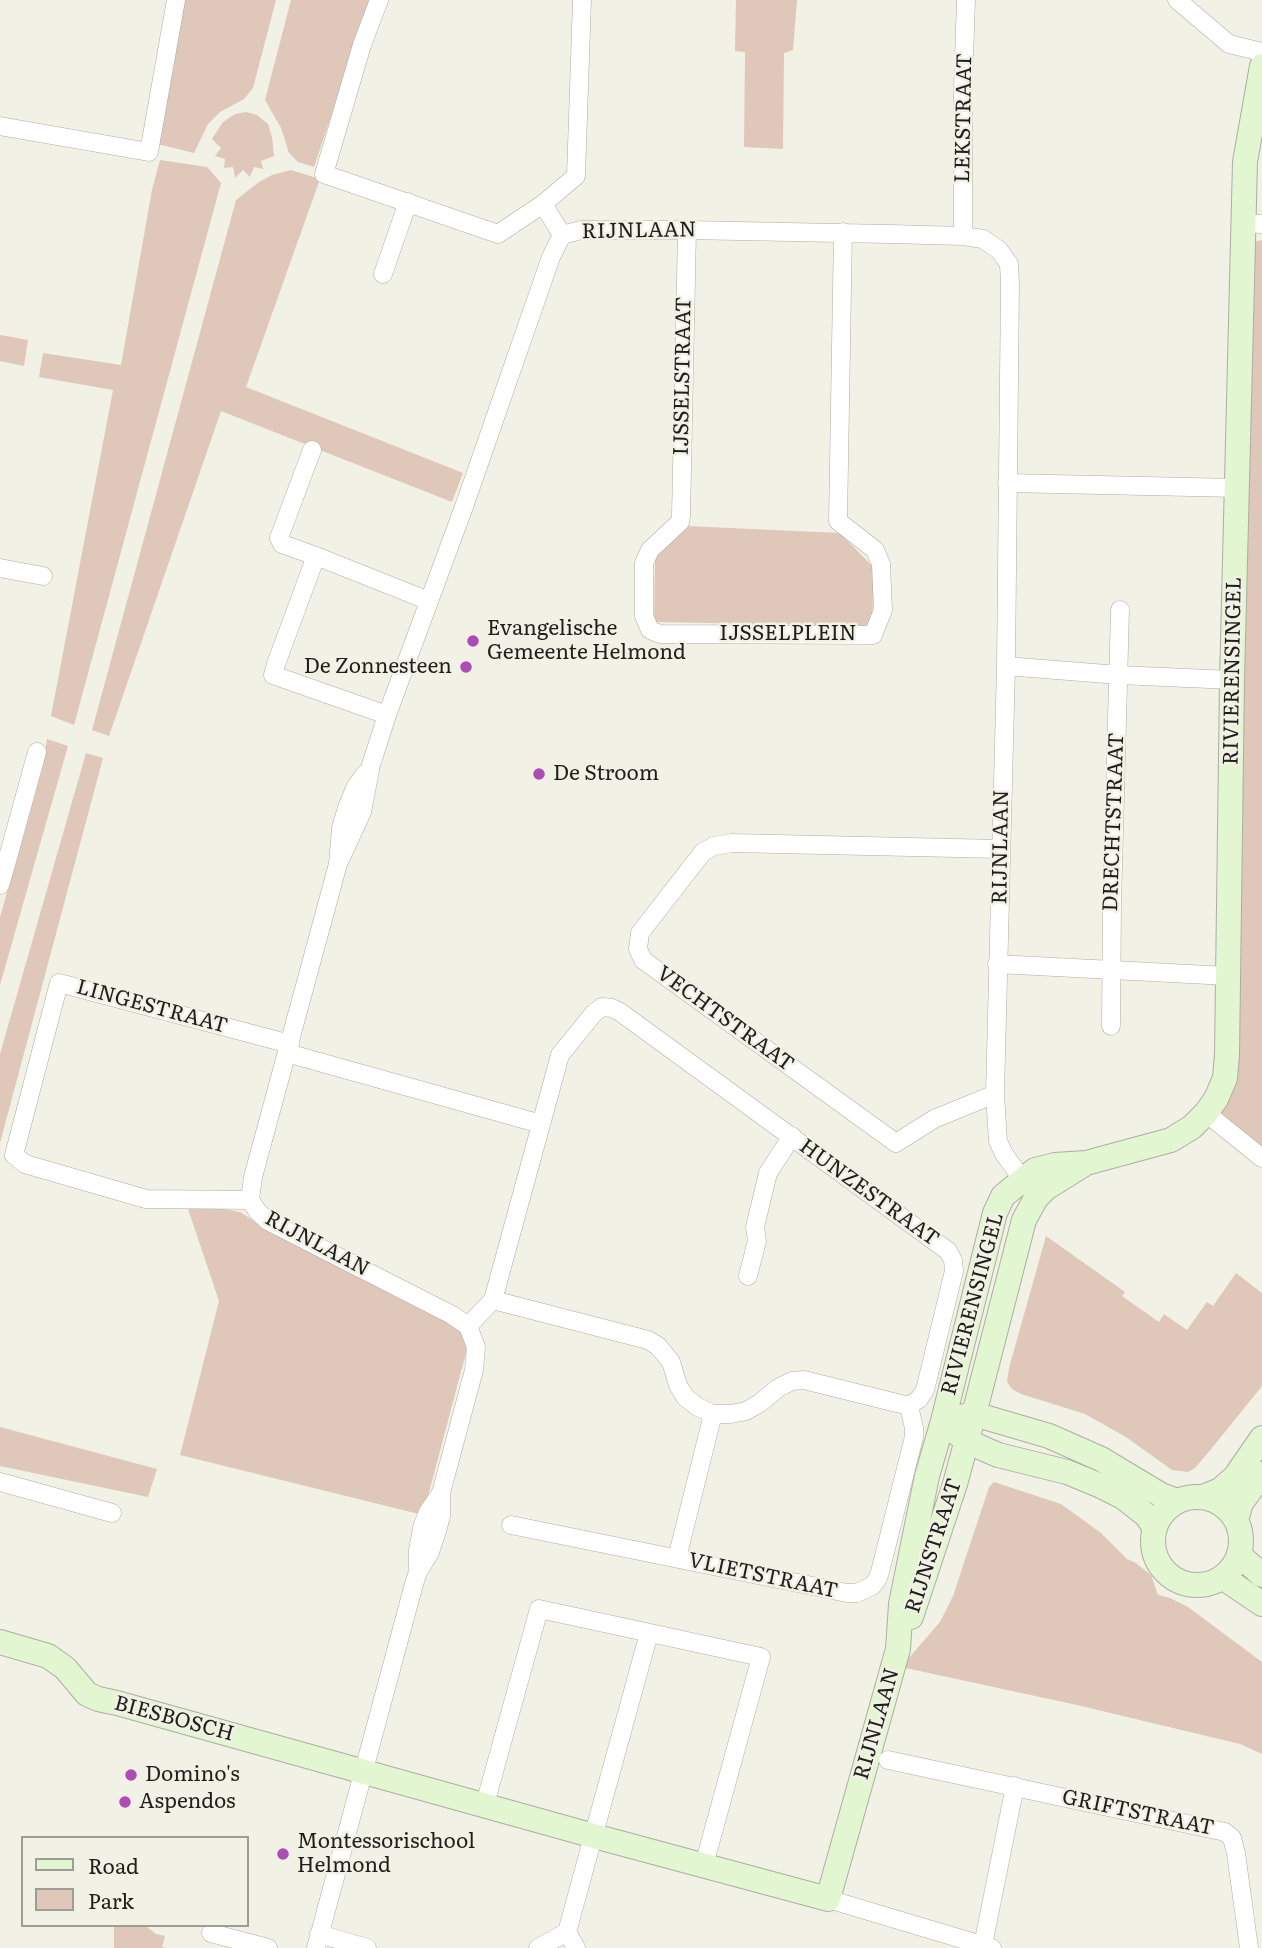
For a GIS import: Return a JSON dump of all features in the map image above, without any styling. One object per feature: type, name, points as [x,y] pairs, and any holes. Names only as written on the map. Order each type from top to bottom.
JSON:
[{"type":"street","points":[[0,126],[149,152],[176,0]]},
{"type":"street","points":[[379,0],[362,45],[324,174],[498,234],[543,204],[576,176],[582,0]]},
{"type":"street","name":"LEKSTRAAT","points":[[963,236],[966,0]]},
{"type":"street","points":[[1177,0],[1229,44],[1262,52]]},
{"type":"street","name":"RIVIERENSINGEL","points":[[943,1421],[995,1213],[1003,1196],[1029,1189],[1046,1188],[1087,1163],[1171,1140],[1192,1127],[1206,1113],[1216,1099],[1225,1078],[1237,488],[1253,223],[1245,162],[1262,66]]},
{"type":"street","points":[[383,274],[408,202]]},
{"type":"street","points":[[543,204],[562,235]]},
{"type":"street","name":"RIJNLAAN","points":[[468,1326],[452,1315],[268,1221],[250,1200],[253,1177],[338,864],[362,812],[371,765],[387,715],[465,504],[551,257],[562,235],[581,230],[843,232],[963,236],[983,239],[999,250],[1009,264],[1006,666],[995,1094],[998,1141],[1029,1189]]},
{"type":"street","name":"IJSSELSTRAAT","points":[[680,522],[687,230]]},
{"type":"street","name":"IJSSELPLEIN","points":[[680,522],[650,550],[644,563],[644,616],[650,630],[660,634],[873,635],[883,610],[881,564],[875,550],[838,522],[843,232]]},
{"type":"street","points":[[312,450],[279,538],[282,544],[429,601]]},
{"type":"street","points":[[1007,483],[1237,488]]},
{"type":"street","points":[[316,556],[273,675],[387,715]]},
{"type":"street","points":[[0,568],[43,576]]},
{"type":"street","name":"DRECHTSTRAAT","points":[[1111,1026],[1120,610]]},
{"type":"street","points":[[1006,666],[1232,680]]},
{"type":"street","points":[[2,873],[37,752]]},
{"type":"street","name":"VECHTSTRAAT","points":[[995,1094],[934,1119],[896,1143],[643,960],[638,949],[640,933],[703,852],[713,846],[732,843],[1000,849]]},
{"type":"street","points":[[997,964],[1228,976]]},
{"type":"street","name":"LINGESTRAAT","points":[[250,1200],[146,1199],[25,1164],[14,1156],[59,983],[288,1049]]},
{"type":"street","name":"HUNZESTRAAT","points":[[468,1326],[493,1300],[560,1055],[594,1013],[602,1007],[612,1008],[948,1251],[953,1259],[954,1271],[925,1390],[919,1399],[909,1406]]},
{"type":"street","points":[[288,1049],[541,1124]]},
{"type":"street","points":[[1206,1113],[1262,1158]]},
{"type":"street","name":"HUNZESTRAAT","points":[[748,1276],[757,1241],[755,1227],[768,1172],[792,1136]]},
{"type":"street","name":"RIVIERENSINGEL","points":[[966,1441],[1024,1220],[1029,1189]]},
{"type":"street","points":[[493,1300],[648,1340],[658,1346],[671,1363],[685,1397],[713,1414],[746,1411],[778,1388],[792,1381],[804,1380],[909,1406]]},
{"type":"street","points":[[367,1948],[317,1941],[418,1572],[430,1552],[441,1516],[441,1493],[474,1370],[476,1347],[468,1326]]},
{"type":"street","name":"VLIETSTRAAT","points":[[511,1525],[846,1594],[866,1590],[877,1580],[880,1572],[914,1437],[909,1406]]},
{"type":"street","points":[[677,1558],[713,1414]]},
{"type":"street","name":"RIVIERENSINGEL","points":[[943,1421],[974,1414],[1049,1436],[1101,1459],[1177,1502]]},
{"type":"street","name":"RIJNLAAN","points":[[828,1899],[898,1649],[904,1592],[927,1476],[943,1421]]},
{"type":"street","name":"RIVIERENSINGEL","points":[[943,1421],[966,1441],[998,1455],[1067,1472],[1123,1497],[1146,1515],[1155,1528]]},
{"type":"street","points":[[1203,1497],[1220,1490],[1235,1477],[1262,1438]]},
{"type":"street","name":"RIJNSTRAAT","points":[[898,1649],[916,1606],[966,1441]]},
{"type":"street","points":[[1236,1520],[1241,1503],[1262,1475]]},
{"type":"street","points":[[0,1482],[112,1513]]},
{"type":"street","points":[[1190,1497],[1203,1497],[1223,1504],[1236,1520],[1241,1531],[1239,1555],[1230,1571],[1223,1577],[1197,1585],[1183,1583],[1162,1567],[1155,1555],[1155,1528],[1167,1508],[1190,1497]]},
{"type":"street","points":[[1239,1555],[1262,1575]]},
{"type":"street","points":[[1223,1577],[1262,1604]]},
{"type":"street","points":[[485,1804],[538,1609],[761,1657],[704,1865]]},
{"type":"street","points":[[538,1948],[571,1940],[594,1836],[649,1633]]},
{"type":"street","name":"BIESBOSCH","points":[[0,1642],[48,1656],[65,1668],[87,1694],[98,1699],[364,1771]]},
{"type":"street","name":"GRIFTSTRAAT","points":[[888,1760],[1225,1832],[1232,1838],[1236,1853],[1249,1948]]},
{"type":"street","points":[[364,1771],[988,1946],[1016,1786]]},
{"type":"street","points":[[211,1933],[268,1948]]},
{"type":"green space","points":[[183,0],[276,0],[253,88],[244,99],[220,112],[208,124],[194,153],[157,144]]},
{"type":"green space","points":[[291,0],[370,0],[314,167],[298,162],[289,153],[281,128],[265,100]]},
{"type":"green space","points":[[736,0],[797,0],[793,50],[784,53],[783,149],[744,147],[745,52],[735,51]]},
{"type":"green space","points":[[246,112],[257,115],[268,124],[274,156],[261,161],[263,169],[254,167],[250,177],[243,170],[235,178],[233,167],[224,168],[225,159],[215,156],[221,148],[212,139],[223,122],[235,114]]},
{"type":"green space","points":[[160,160],[207,167],[221,183],[74,725],[51,716],[113,390],[39,377],[43,353],[121,365],[152,190]]},
{"type":"green space","points":[[291,170],[320,179],[246,387],[463,473],[452,502],[221,411],[109,736],[92,730],[236,200],[259,182]]},
{"type":"green space","points":[[1262,240],[1262,1154],[1216,1118],[1235,1074],[1239,1054],[1253,242]]},
{"type":"green space","points":[[0,335],[28,340],[24,366],[0,361]]},
{"type":"green space","points":[[686,526],[840,533],[874,568],[872,626],[654,622],[655,557]]},
{"type":"green space","points":[[47,739],[68,746],[0,985],[0,917],[43,766]]},
{"type":"green space","points":[[86,753],[103,758],[0,1143],[0,1054]]},
{"type":"green space","points":[[188,1209],[240,1212],[265,1228],[437,1314],[463,1333],[466,1338],[466,1353],[423,1515],[180,1455],[219,1301]]},
{"type":"green space","points":[[1046,1236],[1125,1292],[1122,1296],[1159,1322],[1164,1314],[1187,1330],[1207,1302],[1213,1306],[1236,1273],[1262,1293],[1262,1386],[1195,1468],[1188,1472],[1172,1470],[1126,1437],[1085,1414],[1021,1394],[1007,1382]]},
{"type":"green space","points":[[0,1427],[157,1469],[148,1497],[0,1466]]},
{"type":"green space","points":[[994,1482],[1061,1504],[1101,1533],[1127,1559],[1151,1575],[1158,1595],[1188,1607],[1262,1662],[1262,1754],[1240,1744],[901,1667],[940,1622],[953,1596],[989,1487]]},
{"type":"green space","points":[[114,1927],[147,1927],[156,1934],[165,1936],[162,1947],[167,1948],[114,1948]]},
{"type":"place","name":"Evangelische Gemeente Helmond","points":[[473,641]]},
{"type":"place","name":"De Zonnesteen","points":[[466,667]]},
{"type":"place","name":"De Stroom","points":[[539,774]]},
{"type":"place","name":"Domino's","points":[[131,1775]]},
{"type":"place","name":"Aspendos","points":[[125,1802]]},
{"type":"place","name":"Montessorischool Helmond","points":[[283,1854]]}]
